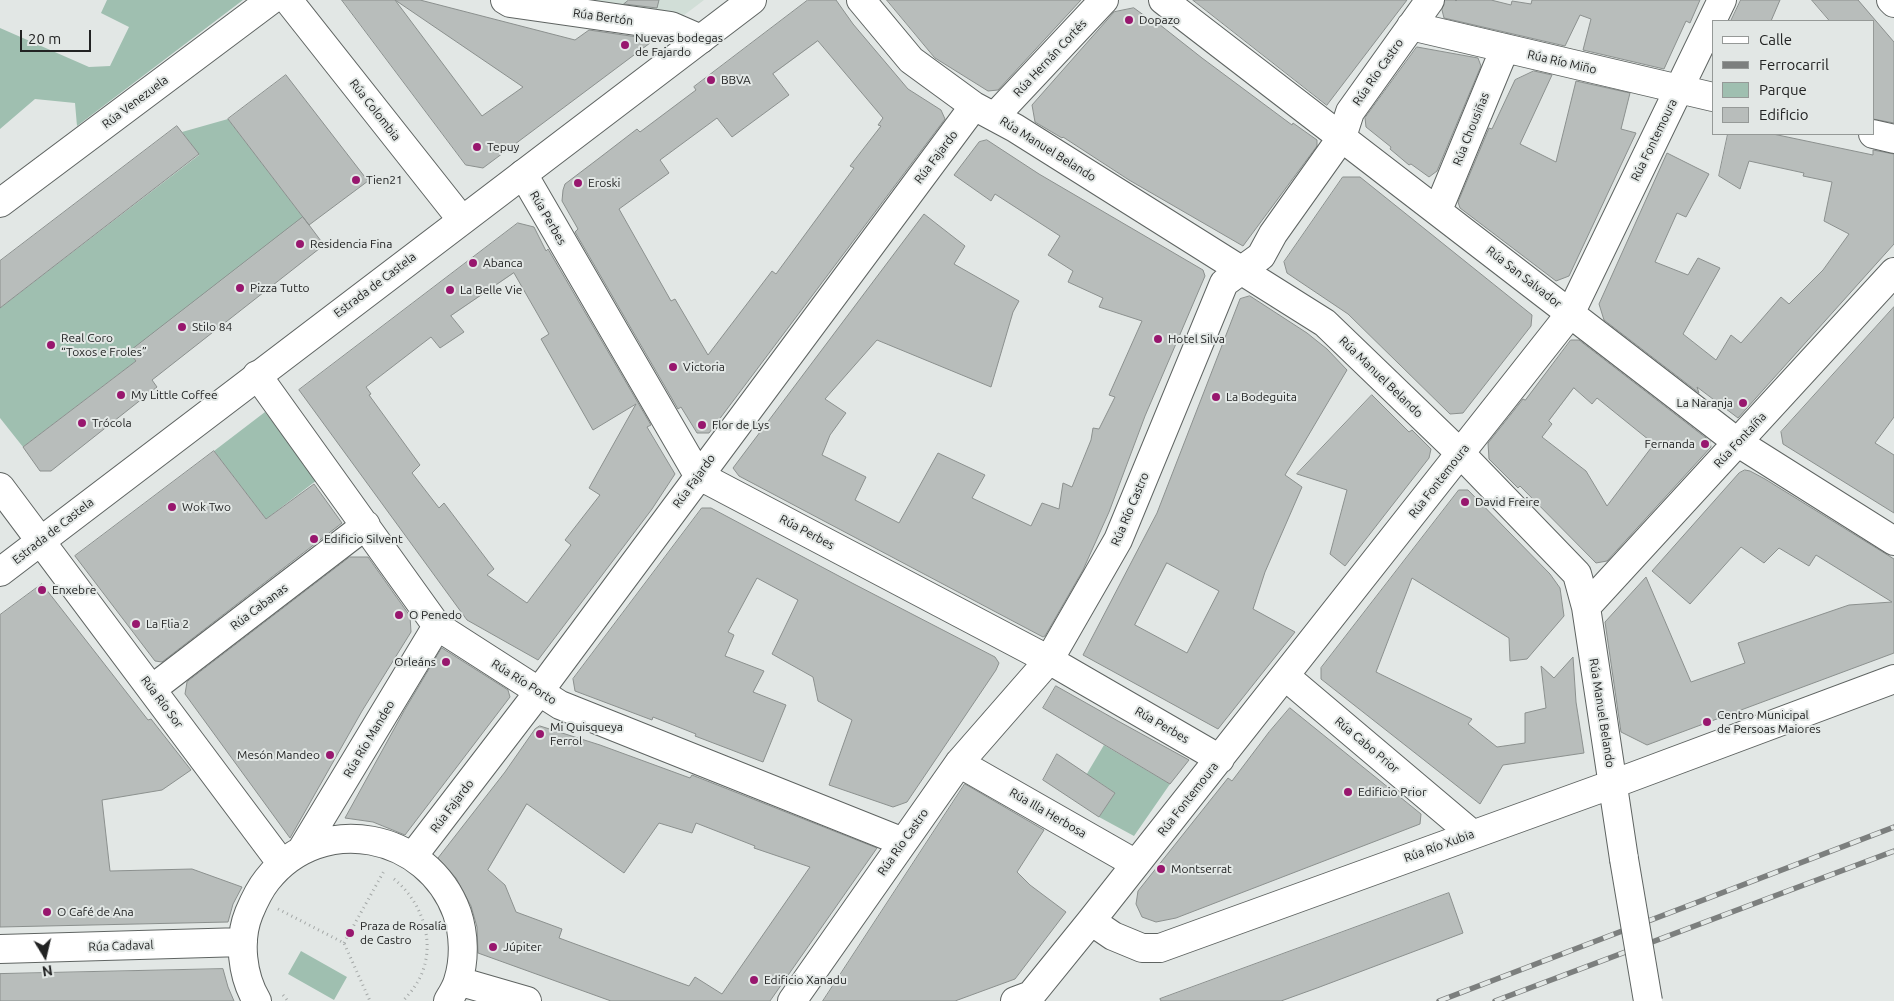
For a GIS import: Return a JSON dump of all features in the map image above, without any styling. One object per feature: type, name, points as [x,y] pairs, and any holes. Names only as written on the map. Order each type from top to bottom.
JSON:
[{"type":"street","name":"Rúa Venezuela","points":[[0,203],[271,0]]},
{"type":"street","name":"Rúa Colombia","points":[[288,0],[462,220]]},
{"type":"street","name":"Rúa Bertón","points":[[505,0],[510,3],[671,26],[701,39]]},
{"type":"street","name":"Estrada de Castela","points":[[0,572],[752,0]]},
{"type":"street","name":"Rúa Manuel Belando","points":[[862,0],[911,60],[984,111],[1325,323],[1461,454],[1577,574],[1586,607],[1624,859],[1648,1001]]},
{"type":"street","name":"Rúa Hernán Cortés","points":[[984,111],[1104,0]]},
{"type":"street","name":"Rúa San Salvador","points":[[1163,0],[1738,442],[1894,541]]},
{"type":"street","name":"Rúa Río Castro","points":[[792,1001],[959,763],[1049,660],[1118,540],[1224,283],[1260,256],[1273,234],[1342,137],[1350,112],[1430,0]]},
{"type":"street","name":"Rúa Fontemoura","points":[[1712,20],[1722,0]]},
{"type":"street","points":[[1891,0],[1894,3]]},
{"type":"street","name":"Rúa Fontemoura","points":[[1091,921],[1570,314],[1712,20]]},
{"type":"street","name":"Rúa Río Miño","points":[[1411,26],[1712,97]]},
{"type":"street","name":"Rúa Chousiñas","points":[[1438,210],[1505,48]]},
{"type":"street","name":"Rúa Fajardo","points":[[413,856],[538,693],[698,475],[984,111]]},
{"type":"street","points":[[1874,134],[1894,139]]},
{"type":"street","name":"Rúa Perbes","points":[[523,174],[698,475],[1049,660],[1220,759]]},
{"type":"street","name":"Rúa Fontaíña","points":[[1586,607],[1894,272]]},
{"type":"street","name":"Rúa Río Porto","points":[[257,375],[437,626],[538,693],[560,705],[903,842]]},
{"type":"street","name":"Rúa Río Sor","points":[[0,487],[152,689],[292,858]]},
{"type":"street","name":"Rúa Cabanas","points":[[152,689],[366,525]]},
{"type":"street","name":"Rúa Río Mandeo","points":[[292,858],[437,626]]},
{"type":"street","name":"Rúa Cabo Prior","points":[[1285,676],[1472,834]]},
{"type":"street","name":"Rúa Río Xubia","points":[[1091,921],[1113,936],[1142,948],[1160,948],[1613,784],[1894,679]]},
{"type":"street","name":"Rúa Illa Herbosa","points":[[959,763],[1136,864]]},
{"type":"street","points":[[269,998],[252,994],[244,968],[243,942],[247,919],[255,897],[267,880],[292,858],[323,843],[346,839],[370,840],[397,848],[413,856],[435,875],[451,898],[461,925],[463,953],[453,991],[527,1001]]},
{"type":"street","points":[[1015,1001],[1031,995],[1091,921]]},
{"type":"street","name":"Rúa Cadaval","points":[[0,949],[243,942]]},
{"type":"path","points":[[344,943],[387,864]]},
{"type":"path","points":[[376,868],[384,871],[406,888],[420,910],[427,935],[426,961],[416,985],[403,1001]]},
{"type":"path","points":[[283,912],[344,943],[370,1001]]},
{"type":"path","points":[[269,998],[288,1001]]},
{"type":"shaded area","points":[[568,0],[704,0],[679,19]]},
{"type":"green space","points":[[107,0],[243,0],[77,126],[75,103],[35,99],[0,129],[0,28],[89,67],[110,66],[129,27],[101,13]]},
{"type":"green space","points":[[228,119],[303,217],[129,352],[136,361],[23,447],[0,418],[0,308],[199,155],[182,132]]},
{"type":"green space","points":[[265,412],[317,480],[266,519],[214,451]]},
{"type":"green space","points":[[1104,745],[1170,784],[1134,836],[1099,817],[1115,793],[1096,780],[1085,777]]},
{"type":"green space","points":[[301,951],[347,977],[334,1000],[288,974]]},
{"type":"building","points":[[342,0],[395,0],[420,0],[575,40],[589,30],[651,39],[650,43],[483,168],[466,165]],"holes":[[[395,0],[523,87],[482,116]]]},
{"type":"building","points":[[629,0],[659,0],[657,8],[624,4]]},
{"type":"building","points":[[808,0],[836,0],[853,24],[908,89],[941,110],[945,119],[709,433],[697,433],[681,407],[678,409],[575,232],[578,229],[562,201],[565,184],[637,129],[640,132],[696,90],[694,87]],"holes":[[[818,41],[883,118],[878,125],[881,126],[850,166],[854,168],[776,274],[772,271],[708,355],[675,299],[671,301],[619,209],[669,173],[660,160],[717,118],[732,137],[789,95],[773,74]]]},
{"type":"building","points":[[887,0],[1081,0],[998,90],[988,91],[935,58]]},
{"type":"building","points":[[1193,0],[1407,0],[1327,105]]},
{"type":"building","points":[[1445,0],[1491,0],[1511,5],[1512,1],[1531,4],[1532,0],[1700,0],[1690,23],[1686,21],[1664,69],[1583,50],[1591,19],[1580,15],[1565,46],[1444,18],[1442,10]]},
{"type":"building","points":[[1741,0],[1780,0],[1771,20],[1731,20]]},
{"type":"building","points":[[1812,0],[1858,0],[1894,42],[1894,123],[1874,119],[1874,20],[1829,20]]},
{"type":"building","points":[[1134,8],[1149,19],[1150,17],[1292,125],[1293,123],[1317,140],[1317,146],[1243,246],[1129,180],[1063,137],[1035,122],[1032,105],[1114,12]]},
{"type":"building","points":[[1417,47],[1478,58],[1481,66],[1437,171],[1429,177],[1411,164],[1409,165],[1390,149],[1391,147],[1366,127],[1365,118]]},
{"type":"building","points":[[1534,71],[1552,75],[1520,144],[1556,162],[1576,81],[1630,93],[1621,129],[1636,133],[1569,276],[1556,281],[1460,208],[1458,202],[1489,128],[1492,129],[1515,80]]},
{"type":"building","points":[[286,75],[368,181],[309,225],[228,119]]},
{"type":"building","points":[[177,126],[199,154],[0,308],[0,261]]},
{"type":"building","points":[[1728,135],[1778,135],[1873,155],[1873,150],[1894,154],[1894,244],[1738,418],[1697,387],[1699,393],[1604,320],[1599,304],[1667,153],[1709,174],[1686,217],[1677,213],[1655,262],[1688,275],[1698,258],[1720,268],[1683,334],[1716,360],[1731,335],[1741,343],[1781,297],[1789,304],[1823,270],[1849,234],[1824,221],[1832,182],[1803,176],[1804,173],[1749,161],[1740,189],[1719,176]]},
{"type":"building","points":[[987,140],[1039,174],[1203,270],[1205,276],[1145,416],[1109,512],[1083,570],[1043,637],[739,476],[733,468],[924,214],[965,246],[954,264],[1019,301],[1013,312],[991,387],[877,340],[825,399],[846,413],[830,435],[822,455],[866,477],[855,500],[899,523],[938,453],[985,475],[972,498],[1031,526],[1042,503],[1059,509],[1063,483],[1072,487],[1091,440],[1093,428],[1099,429],[1115,397],[1109,395],[1142,321],[1099,307],[1103,298],[1068,282],[1073,271],[1048,255],[1060,236],[995,194],[991,201],[954,175],[979,142]]},
{"type":"building","points":[[1343,177],[1360,177],[1532,315],[1531,326],[1463,413],[1450,414],[1348,314],[1287,273],[1284,262]]},
{"type":"building","points":[[303,217],[324,245],[152,380],[157,387],[51,471],[40,471],[23,447],[136,361],[129,352]]},
{"type":"building","points":[[518,223],[534,227],[546,251],[548,249],[651,425],[647,427],[675,474],[652,509],[538,660],[467,620],[299,390]],"holes":[[[514,273],[549,334],[541,339],[593,430],[636,404],[589,488],[600,495],[565,540],[571,545],[527,603],[487,575],[494,569],[444,503],[439,508],[412,473],[420,465],[369,395],[371,394],[366,387],[431,337],[440,348],[464,332],[451,316]]]},
{"type":"building","points":[[1250,296],[1307,333],[1327,349],[1347,370],[1285,475],[1302,487],[1265,572],[1253,609],[1295,632],[1218,729],[1083,655],[1157,513],[1240,299]],"holes":[[[1167,563],[1219,591],[1187,653],[1135,625]]]},
{"type":"building","points":[[1894,307],[1894,417],[1875,443],[1894,455],[1894,513],[1783,444],[1781,432]]},
{"type":"building","points":[[1571,340],[1579,340],[1710,441],[1711,447],[1607,561],[1596,563],[1520,486],[1518,488],[1489,459],[1488,443],[1523,399],[1525,400]],"holes":[[[1574,388],[1592,404],[1597,398],[1654,444],[1607,506],[1586,471],[1542,437],[1552,424],[1549,421]]]},
{"type":"building","points":[[1372,395],[1409,432],[1412,430],[1431,449],[1429,458],[1345,566],[1330,554],[1347,490],[1297,474]]},
{"type":"building","points":[[214,451],[266,519],[314,484],[342,523],[162,662],[155,661],[75,556]]},
{"type":"building","points":[[1745,470],[1765,479],[1894,559],[1894,653],[1647,745],[1621,732],[1605,622],[1646,577],[1691,682],[1745,663],[1738,643],[1849,605],[1892,602],[1816,555],[1809,566],[1779,548],[1764,563],[1741,547],[1690,604],[1652,571],[1739,473]]},
{"type":"building","points":[[1459,490],[1468,490],[1550,574],[1560,588],[1564,616],[1527,659],[1510,661],[1509,638],[1412,578],[1376,672],[1472,719],[1468,724],[1497,747],[1525,743],[1525,713],[1546,708],[1541,666],[1554,678],[1573,657],[1576,702],[1584,753],[1503,765],[1480,804],[1321,679],[1321,668]]},
{"type":"building","points":[[702,508],[711,508],[995,657],[999,663],[996,670],[907,802],[893,807],[829,785],[852,720],[818,701],[813,677],[772,654],[798,600],[757,578],[728,632],[734,635],[725,656],[764,671],[753,692],[786,705],[763,762],[695,736],[696,734],[653,717],[652,720],[575,691],[573,679]]},
{"type":"building","points":[[350,557],[368,557],[410,616],[411,632],[362,711],[290,838],[185,694],[187,682]]},
{"type":"building","points":[[42,584],[148,720],[151,719],[191,770],[162,790],[102,800],[110,871],[192,869],[242,887],[233,904],[228,922],[0,927],[0,615]]},
{"type":"building","points":[[442,648],[508,690],[510,697],[405,835],[373,822],[345,818],[404,711]]},
{"type":"building","points":[[1056,686],[1189,760],[1170,784],[1043,708]]},
{"type":"building","points":[[1290,708],[1421,814],[1420,824],[1176,918],[1156,922],[1142,917],[1136,904],[1138,891],[1228,778],[1232,781],[1269,732]]},
{"type":"building","points":[[540,726],[600,745],[690,778],[692,775],[877,848],[770,1001],[611,1001],[478,953],[477,927],[471,906],[456,878],[438,858],[505,772],[535,729]],"holes":[[[527,804],[624,873],[659,823],[692,833],[696,823],[755,846],[754,848],[810,867],[722,994],[695,977],[689,986],[559,938],[562,929],[516,912],[505,885],[488,870]]]},
{"type":"building","points":[[1057,754],[1115,793],[1099,817],[1043,780]]},
{"type":"building","points":[[965,784],[1044,830],[1017,872],[1030,885],[1066,912],[1015,979],[955,1001],[823,1001]]},
{"type":"building","points":[[1449,893],[1463,933],[1317,988],[1281,1001],[1161,1001],[1160,999]]},
{"type":"building","points":[[223,969],[234,1001],[0,1001],[0,974]]},
{"type":"railway","points":[[1439,1001],[1894,827]]},
{"type":"railway","points":[[1495,1001],[1894,851]]},
{"type":"place","name":"Dopazo","points":[[1129,20]]},
{"type":"place","name":"Nuevas bodegas de Fajardo","points":[[625,45]]},
{"type":"place","name":"BBVA","points":[[711,80]]},
{"type":"place","name":"Tepuy","points":[[477,147]]},
{"type":"place","name":"Tien21","points":[[356,180]]},
{"type":"place","name":"Eroski","points":[[578,183]]},
{"type":"place","name":"Residencia Fina","points":[[300,244]]},
{"type":"place","name":"Abanca","points":[[473,263]]},
{"type":"place","name":"Pizza Tutto","points":[[240,288]]},
{"type":"place","name":"La Belle Vie","points":[[450,290]]},
{"type":"place","name":"Stilo 84","points":[[182,327]]},
{"type":"place","name":"Hotel Silva","points":[[1158,339]]},
{"type":"place","name":"Real Coro “Toxos e Froles”","points":[[51,345]]},
{"type":"place","name":"Victoria","points":[[673,367]]},
{"type":"place","name":"My Little Coffee","points":[[121,395]]},
{"type":"place","name":"La Bodeguita","points":[[1216,397]]},
{"type":"place","name":"La Naranja","points":[[1743,403]]},
{"type":"place","name":"Trócola","points":[[82,423]]},
{"type":"place","name":"Flor de Lys","points":[[702,425]]},
{"type":"place","name":"Fernanda","points":[[1705,444]]},
{"type":"place","name":"David Freire","points":[[1465,502]]},
{"type":"place","name":"Wok Two","points":[[172,507]]},
{"type":"place","name":"Edificio Silvent","points":[[314,539]]},
{"type":"place","name":"Enxebre","points":[[42,590]]},
{"type":"place","name":"O Penedo","points":[[399,615]]},
{"type":"place","name":"La Flia 2","points":[[136,624]]},
{"type":"place","name":"Orleáns","points":[[446,662]]},
{"type":"place","name":"Centro Municipal de Persoas Maiores","points":[[1707,722]]},
{"type":"place","name":"Mi Quisqueya Ferrol","points":[[540,734]]},
{"type":"place","name":"Mesón Mandeo","points":[[330,755]]},
{"type":"place","name":"Edificio Prior","points":[[1348,792]]},
{"type":"place","name":"Montserrat","points":[[1161,869]]},
{"type":"place","name":"O Café de Ana","points":[[47,912]]},
{"type":"place","name":"Praza de Rosalía de Castro","points":[[350,933]]},
{"type":"place","name":"Júpiter","points":[[493,947]]},
{"type":"place","name":"Edificio Xanadu","points":[[754,980]]}]
